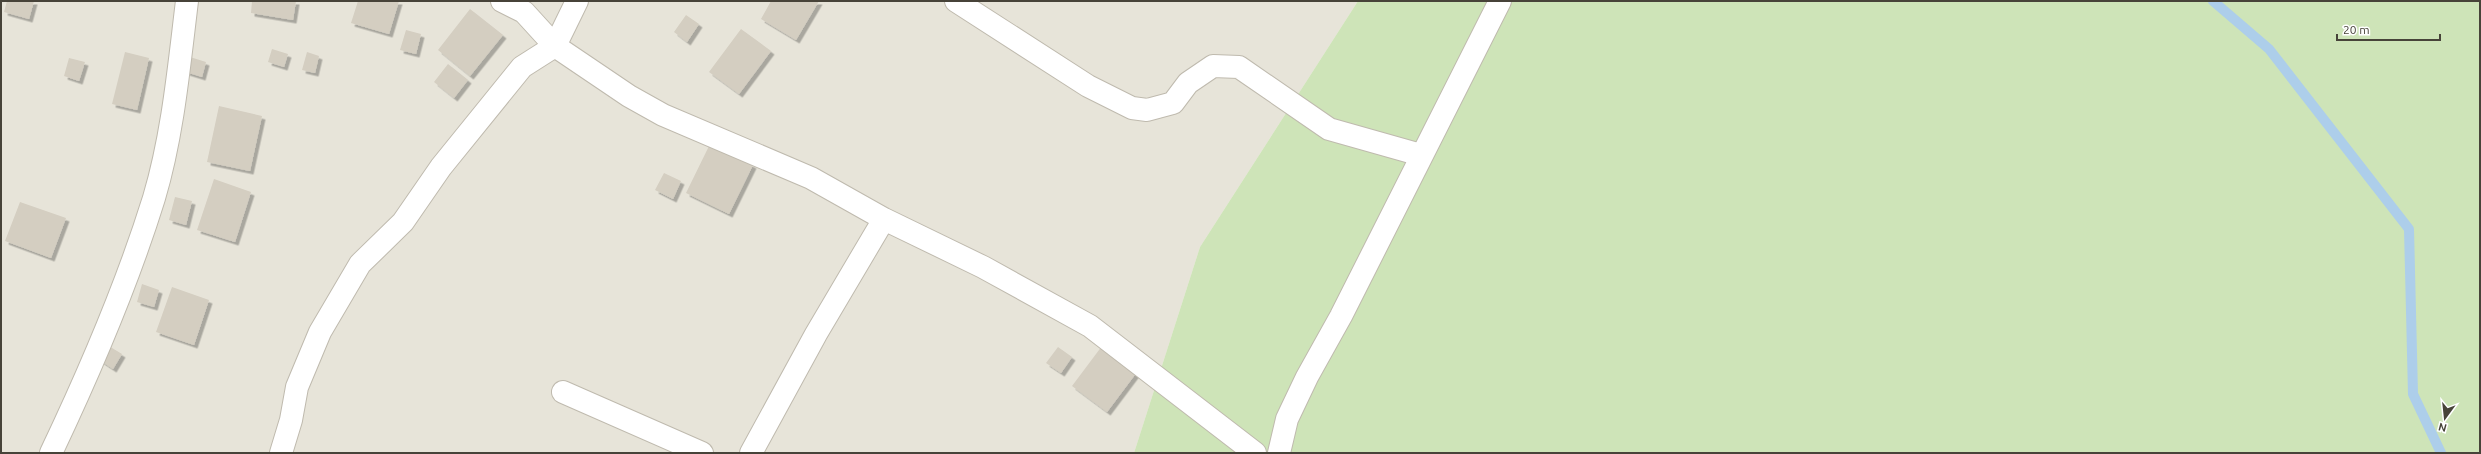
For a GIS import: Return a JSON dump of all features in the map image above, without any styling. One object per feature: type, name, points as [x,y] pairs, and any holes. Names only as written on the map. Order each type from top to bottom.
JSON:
[{"type":"street","points":[[51,453],[116,304],[154,197],[174,106],[187,1]]},
{"type":"street","points":[[502,1],[524,12],[555,46],[629,96],[663,115],[811,178],[884,219],[983,267],[1090,326],[1256,453]]},
{"type":"street","points":[[281,453],[292,420],[297,387],[320,332],[360,264],[403,222],[441,167],[522,67],[555,46],[577,1]]},
{"type":"street","points":[[956,1],[1088,86],[1132,108],[1147,110],[1173,104],[1188,83],[1213,66],[1239,67],[1329,129],[1421,154]]},
{"type":"street","points":[[1279,453],[1287,419],[1500,1]]},
{"type":"street","points":[[751,453],[816,334],[884,219]]},
{"type":"street","points":[[563,392],[702,453]]},
{"type":"shaded area","points":[[1,1],[1358,1],[1200,247],[1134,453],[1,453]]},
{"type":"green space","points":[[1358,1],[2480,1],[2480,453],[1134,453],[1200,247]]},
{"type":"building","points":[[7,1],[34,1],[29,19],[4,12]]},
{"type":"building","points":[[252,1],[296,1],[293,20],[251,13]]},
{"type":"building","points":[[358,1],[399,1],[389,34],[351,23]]},
{"type":"building","points":[[771,1],[819,1],[796,40],[761,19]]},
{"type":"building","points":[[470,9],[503,35],[470,76],[438,50]]},
{"type":"building","points":[[686,15],[699,24],[687,42],[674,32]]},
{"type":"building","points":[[741,29],[771,51],[739,94],[709,72]]},
{"type":"building","points":[[406,30],[421,34],[416,54],[400,50]]},
{"type":"building","points":[[272,49],[288,54],[284,67],[268,62]]},
{"type":"building","points":[[125,52],[149,58],[137,110],[112,104]]},
{"type":"building","points":[[307,52],[319,56],[315,73],[302,70]]},
{"type":"building","points":[[190,57],[206,62],[202,77],[186,72]]},
{"type":"building","points":[[69,58],[85,62],[79,81],[64,76]]},
{"type":"building","points":[[448,64],[468,80],[454,98],[434,82]]},
{"type":"building","points":[[219,106],[262,116],[250,171],[207,162]]},
{"type":"building","points":[[710,144],[753,165],[729,214],[686,193]]},
{"type":"building","points":[[664,173],[681,181],[673,199],[655,190]]},
{"type":"building","points":[[214,179],[251,192],[235,242],[197,230]]},
{"type":"building","points":[[175,197],[192,201],[186,225],[169,220]]},
{"type":"building","points":[[20,202],[66,218],[51,258],[5,241]]},
{"type":"building","points":[[142,284],[159,290],[154,307],[137,302]]},
{"type":"building","points":[[172,287],[209,300],[194,345],[156,332]]},
{"type":"building","points":[[107,345],[122,354],[113,369],[98,359]]},
{"type":"building","points":[[1102,346],[1137,372],[1107,412],[1072,386]]},
{"type":"building","points":[[1058,347],[1072,357],[1061,373],[1046,363]]},
{"type":"waterway","points":[[2213,1],[2269,49],[2409,229],[2413,394],[2441,453]]}]
